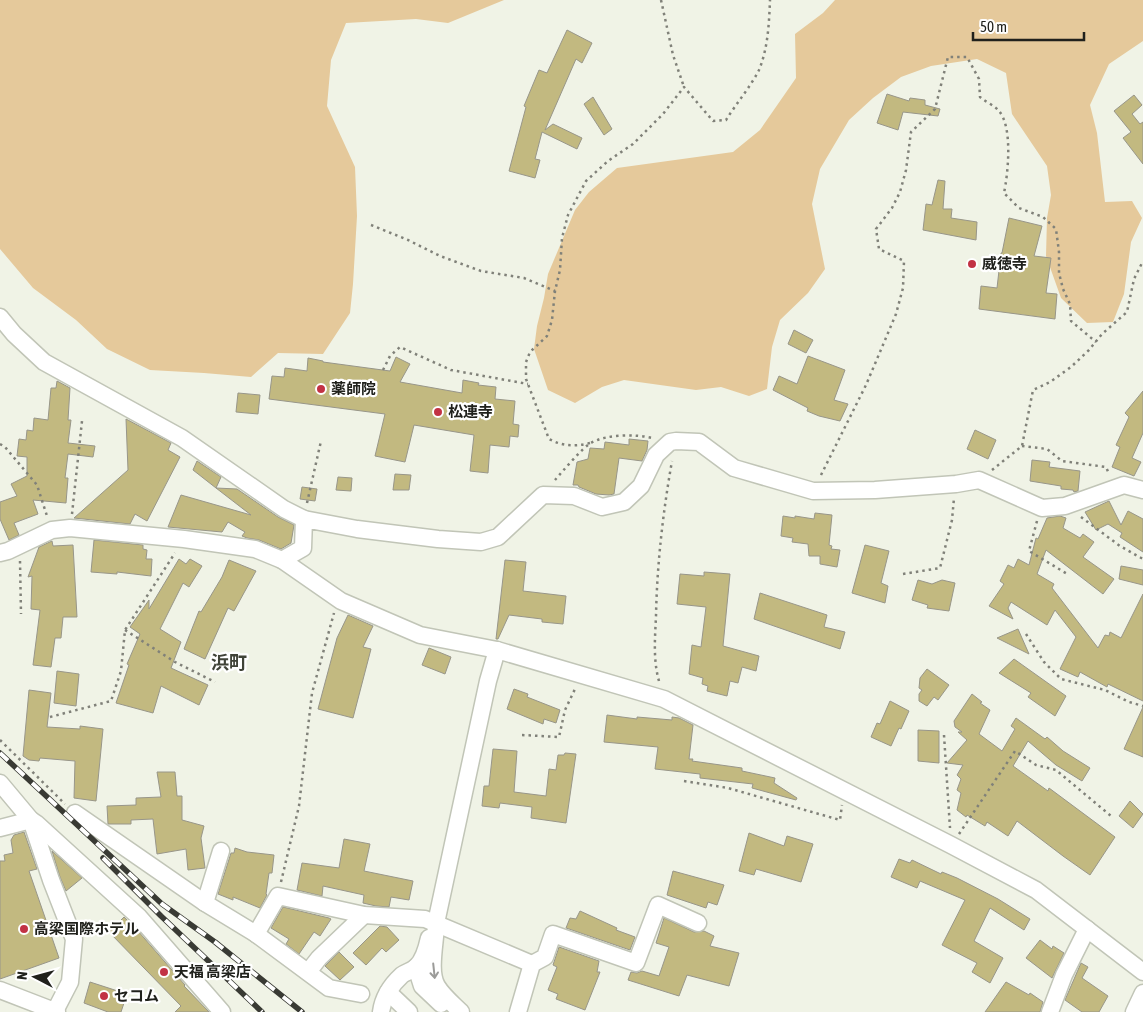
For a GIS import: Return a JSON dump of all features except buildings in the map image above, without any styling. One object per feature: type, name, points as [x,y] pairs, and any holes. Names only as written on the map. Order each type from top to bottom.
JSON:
[{"type":"street","points":[[0,317],[14,334],[44,362],[182,438],[284,509],[304,519],[357,529],[457,541],[481,542],[498,537],[544,495],[574,496],[602,507],[624,502],[641,486],[656,455],[673,441],[699,442],[734,468],[813,491],[875,490],[956,484],[979,480],[1042,508],[1065,506],[1124,486],[1143,490]]},
{"type":"street","points":[[282,560],[303,548],[304,519]]},
{"type":"street","points":[[0,553],[52,530],[70,528],[184,539],[255,549],[282,560],[341,601],[420,635],[497,650],[664,699],[1036,890],[1143,972]]},
{"type":"street","points":[[461,1012],[444,996],[436,985],[434,978],[433,961],[436,923],[488,680],[497,650]]},
{"type":"street","points":[[0,783],[31,820],[139,917],[222,1012]]},
{"type":"street","points":[[75,813],[205,903],[256,934],[329,988],[361,994]]},
{"type":"street","points":[[0,828],[31,820]]},
{"type":"street","points":[[0,990],[56,1012],[70,982],[74,939],[51,880],[31,820]]},
{"type":"street","points":[[205,903],[221,850]]},
{"type":"street","points":[[256,934],[278,896],[364,915],[425,919],[447,930],[532,964]]},
{"type":"street","points":[[518,1012],[532,964],[545,957],[553,934],[636,963],[658,905],[698,923]]},
{"type":"street","points":[[308,972],[319,958],[364,915]]},
{"type":"street","points":[[381,1012],[382,1003],[388,992],[403,974],[416,967],[426,948],[430,931],[436,923]]},
{"type":"street","points":[[1050,1012],[1064,975],[1087,929]]},
{"type":"street","points":[[416,967],[422,986],[450,1012]]},
{"type":"street","points":[[388,992],[409,1012]]},
{"type":"street","points":[[1134,1012],[1143,994]]},
{"type":"street","points":[[16,1012],[36,1004]]},
{"type":"path","points":[[661,0],[673,55],[684,87],[714,121],[726,120],[758,71],[765,51],[769,26],[770,0]]},
{"type":"path","points":[[813,491],[866,385],[896,314],[903,288],[904,261],[879,249],[876,229],[892,208],[900,192],[906,170],[911,132],[936,109],[948,57],[967,57],[979,78],[980,97],[1000,112],[1006,129],[1009,168],[1004,193],[1019,208],[1043,217],[1056,229],[1059,272],[1063,289],[1070,304],[1071,321],[1096,342]]},
{"type":"path","points":[[664,699],[656,671],[654,645],[657,578],[673,441],[642,436],[618,435],[578,446],[559,444],[549,439],[526,379],[526,362],[530,352],[547,336],[552,320],[555,291],[560,270],[562,238],[568,215],[586,181],[633,144],[663,114],[684,87]]},
{"type":"path","points":[[371,225],[440,256],[481,271],[524,278],[555,291]]},
{"type":"path","points":[[979,480],[1022,446],[1033,390],[1050,382],[1071,367],[1128,312],[1134,279],[1143,261]]},
{"type":"path","points":[[383,370],[390,356],[400,347],[451,370],[528,384]]},
{"type":"path","points":[[70,528],[82,421]]},
{"type":"path","points":[[304,519],[321,441]]},
{"type":"path","points":[[544,495],[559,475],[590,443]]},
{"type":"path","points":[[0,444],[5,447],[37,485],[52,530]]},
{"type":"path","points":[[1022,446],[1047,449],[1062,461],[1106,467],[1116,488]]},
{"type":"path","points":[[904,574],[940,568],[952,520],[956,484]]},
{"type":"path","points":[[1065,506],[1120,546],[1143,558]]},
{"type":"path","points":[[1042,508],[1029,551],[1069,575]]},
{"type":"path","points":[[50,717],[111,701],[121,671],[125,630],[184,539]]},
{"type":"path","points":[[20,545],[21,614]]},
{"type":"path","points":[[278,896],[299,806],[312,693],[333,615],[341,601]]},
{"type":"path","points":[[125,630],[175,662],[215,682]]},
{"type":"path","points":[[1026,634],[1044,662],[1061,679],[1105,690],[1129,702],[1143,706]]},
{"type":"path","points":[[522,735],[559,737],[565,710],[581,674]]},
{"type":"path","points":[[944,735],[951,845]]},
{"type":"path","points":[[0,740],[75,813]]},
{"type":"path","points":[[951,845],[1015,751],[1036,765],[1056,770],[1111,816]]},
{"type":"path","points":[[684,781],[728,788],[840,820],[844,791]]},
{"type":"shaded area","points":[[0,0],[504,0],[448,23],[416,19],[346,23],[331,60],[327,106],[355,167],[357,216],[350,313],[323,354],[278,353],[251,377],[150,370],[107,349],[76,320],[33,288],[0,249]]},
{"type":"shaded area","points":[[835,0],[1143,0],[1143,41],[1109,64],[1090,105],[1097,133],[1105,202],[1132,201],[1142,218],[1131,242],[1124,294],[1113,322],[1087,323],[1061,298],[1046,256],[1047,218],[1051,195],[1047,166],[1012,114],[1006,73],[977,59],[931,66],[901,77],[873,98],[849,120],[820,169],[812,204],[825,269],[808,293],[780,320],[772,347],[767,389],[749,396],[721,387],[696,390],[624,380],[602,387],[575,403],[548,390],[534,349],[537,326],[548,274],[575,210],[589,192],[617,168],[733,152],[760,130],[796,78],[795,34],[823,13]]},
{"type":"railway","points":[[0,753],[162,904],[215,942],[302,1012]]},
{"type":"railway","points":[[103,858],[262,1012]]},
{"type":"place","name":"威徳寺","points":[[972,264]]},
{"type":"place","name":"薬師院","points":[[321,389]]},
{"type":"place","name":"松連寺","points":[[438,412]]},
{"type":"place","name":"高梁国際ホテル","points":[[24,929]]},
{"type":"place","name":"天福 高梁店","points":[[164,972]]},
{"type":"place","name":"セコム","points":[[104,996]]},
{"type":"district","name":"浜町","points":[[229,663]]}]
